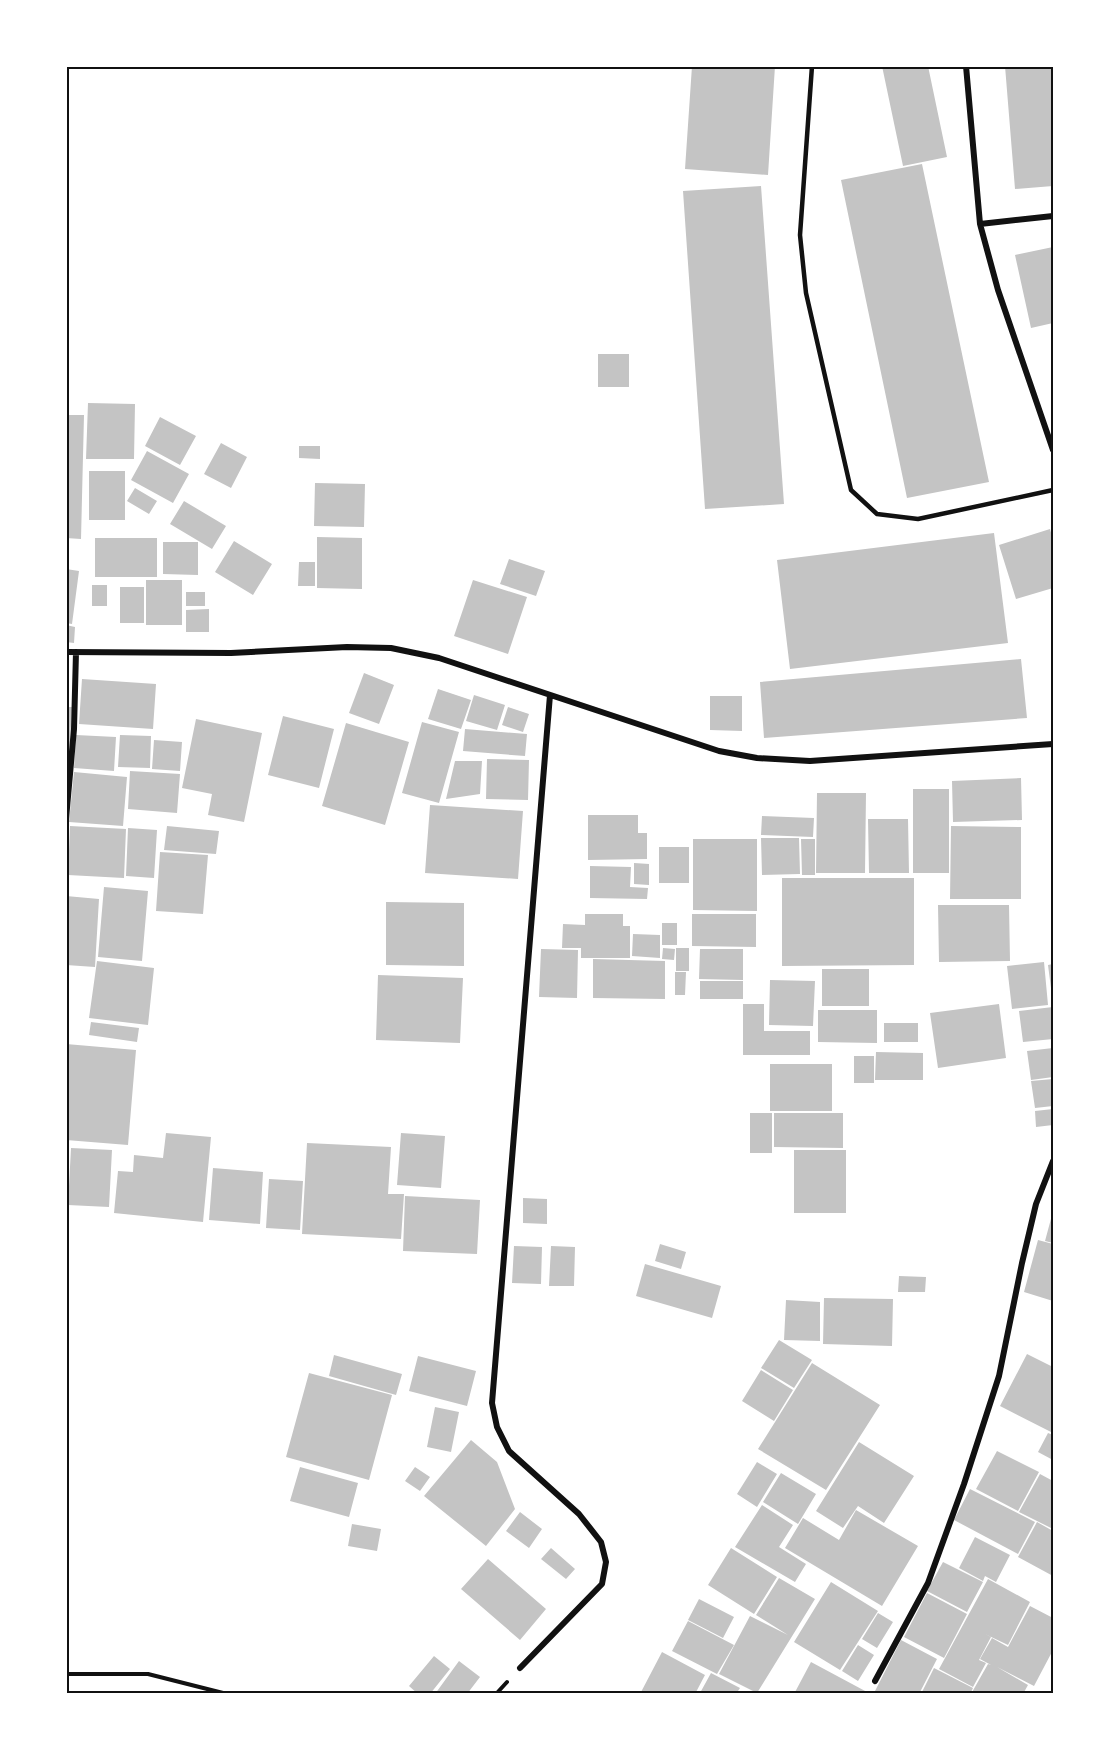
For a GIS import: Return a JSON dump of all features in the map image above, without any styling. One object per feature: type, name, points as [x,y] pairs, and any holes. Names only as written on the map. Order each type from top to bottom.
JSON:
[{"type":"street","points":[[966,66],[980,224],[998,290],[1053,450]]},
{"type":"street","points":[[980,224],[1053,216]]},
{"type":"street","points":[[66,652],[231,653],[348,647],[391,648],[439,658],[719,751],[757,758],[810,761],[1053,744]]},
{"type":"street","points":[[66,819],[74,729],[76,652]]},
{"type":"street","points":[[520,1668],[602,1584],[606,1562],[601,1542],[579,1514],[509,1451],[497,1427],[492,1402],[550,695]]},
{"type":"street","points":[[875,1681],[928,1584],[964,1484],[999,1376],[1036,1204],[1053,1161]]},
{"type":"lane","points":[[812,66],[800,235],[806,292],[851,490],[877,514],[918,519],[1053,490]]},
{"type":"path","points":[[66,1674],[148,1674],[227,1694]]},
{"type":"building","points":[[692,66],[775,66],[768,175],[685,169]]},
{"type":"building","points":[[882,66],[928,66],[947,157],[903,166]]},
{"type":"building","points":[[1005,66],[1053,66],[1053,186],[1015,189]]},
{"type":"building","points":[[922,164],[989,482],[907,498],[841,180]]},
{"type":"building","points":[[761,186],[784,504],[705,509],[683,191]]},
{"type":"building","points":[[1053,247],[1053,323],[1031,328],[1015,255]]},
{"type":"building","points":[[598,354],[629,354],[629,387],[598,387]]},
{"type":"building","points":[[88,403],[135,404],[134,459],[86,459]]},
{"type":"building","points":[[66,415],[84,415],[81,539],[66,538]]},
{"type":"building","points":[[160,417],[196,436],[180,465],[145,446]]},
{"type":"building","points":[[221,443],[247,457],[231,488],[204,474]]},
{"type":"building","points":[[299,446],[320,446],[320,459],[299,458]]},
{"type":"building","points":[[147,451],[189,474],[173,503],[131,480]]},
{"type":"building","points":[[89,471],[125,471],[125,520],[89,520]]},
{"type":"building","points":[[315,483],[365,484],[364,527],[314,526]]},
{"type":"building","points":[[135,488],[157,501],[149,514],[127,501]]},
{"type":"building","points":[[184,501],[226,526],[212,549],[170,524]]},
{"type":"building","points":[[1050,529],[1053,540],[1053,588],[1016,599],[999,545]]},
{"type":"building","points":[[994,533],[1008,643],[790,669],[777,560]]},
{"type":"building","points":[[317,537],[362,538],[362,589],[317,588]]},
{"type":"building","points":[[95,538],[157,538],[157,577],[95,577]]},
{"type":"building","points":[[234,541],[272,564],[253,595],[215,572]]},
{"type":"building","points":[[163,542],[198,542],[198,575],[163,574]]},
{"type":"building","points":[[509,559],[545,571],[536,596],[500,584]]},
{"type":"building","points":[[299,562],[315,562],[315,586],[298,586]]},
{"type":"building","points":[[66,569],[79,571],[72,624],[66,623]]},
{"type":"building","points":[[146,580],[182,580],[182,625],[146,625]]},
{"type":"building","points":[[473,580],[527,597],[508,654],[454,636]]},
{"type":"building","points":[[92,585],[107,585],[107,606],[92,606]]},
{"type":"building","points":[[120,587],[144,587],[144,623],[120,623]]},
{"type":"building","points":[[186,592],[205,592],[205,606],[186,606]]},
{"type":"building","points":[[209,609],[209,632],[186,632],[186,610]]},
{"type":"building","points":[[66,625],[75,627],[74,643],[66,642]]},
{"type":"building","points":[[1021,659],[1027,718],[764,738],[760,682]]},
{"type":"building","points":[[364,673],[394,685],[379,724],[349,713]]},
{"type":"building","points":[[82,679],[156,684],[153,729],[79,724]]},
{"type":"building","points":[[438,689],[471,700],[461,729],[428,719]]},
{"type":"building","points":[[474,695],[505,705],[497,730],[466,721]]},
{"type":"building","points":[[710,696],[742,696],[742,731],[710,730]]},
{"type":"building","points":[[66,707],[72,707],[68,778],[66,778]]},
{"type":"building","points":[[508,707],[529,714],[523,732],[502,725]]},
{"type":"building","points":[[283,716],[334,729],[319,788],[268,775]]},
{"type":"building","points":[[196,719],[262,733],[244,822],[208,815],[212,794],[182,788]]},
{"type":"building","points":[[422,722],[459,732],[439,803],[402,793]]},
{"type":"building","points":[[346,723],[409,742],[385,825],[322,806]]},
{"type":"building","points":[[465,729],[527,734],[525,756],[463,751]]},
{"type":"building","points":[[76,735],[116,737],[114,771],[74,768]]},
{"type":"building","points":[[120,735],[151,736],[150,768],[118,767]]},
{"type":"building","points":[[154,740],[182,742],[180,771],[152,769]]},
{"type":"building","points":[[487,759],[529,760],[528,800],[486,799]]},
{"type":"building","points":[[455,761],[482,761],[480,794],[446,799]]},
{"type":"building","points":[[130,771],[180,774],[177,813],[128,809]]},
{"type":"building","points":[[74,772],[127,777],[123,826],[69,822]]},
{"type":"building","points":[[1021,778],[1022,820],[953,822],[952,781]]},
{"type":"building","points":[[913,789],[949,789],[949,873],[913,873]]},
{"type":"building","points":[[817,793],[866,793],[865,873],[816,873]]},
{"type":"building","points":[[430,805],[523,811],[518,879],[425,873]]},
{"type":"building","points":[[588,815],[638,815],[638,833],[647,833],[647,859],[588,860]]},
{"type":"building","points":[[762,816],[814,818],[813,837],[761,835]]},
{"type":"building","points":[[868,819],[908,819],[909,873],[869,873]]},
{"type":"building","points":[[70,826],[126,829],[124,878],[68,875]]},
{"type":"building","points":[[167,826],[219,831],[216,854],[164,850]]},
{"type":"building","points":[[951,826],[1021,827],[1021,899],[950,899]]},
{"type":"building","points":[[128,828],[157,830],[154,878],[126,876]]},
{"type":"building","points":[[761,838],[799,838],[800,874],[762,875]]},
{"type":"building","points":[[693,839],[757,839],[757,911],[693,910]]},
{"type":"building","points":[[801,839],[815,839],[815,875],[802,875]]},
{"type":"building","points":[[659,847],[689,847],[689,883],[659,883]]},
{"type":"building","points":[[160,852],[208,855],[203,914],[156,911]]},
{"type":"building","points":[[634,863],[649,864],[649,885],[634,884]]},
{"type":"building","points":[[590,866],[631,867],[630,887],[648,888],[647,899],[590,898]]},
{"type":"building","points":[[782,878],[914,878],[914,965],[782,966]]},
{"type":"building","points":[[104,887],[148,891],[142,961],[98,957]]},
{"type":"building","points":[[66,896],[99,899],[95,967],[66,965]]},
{"type":"building","points":[[386,902],[464,903],[464,966],[386,965]]},
{"type":"building","points":[[938,905],[1009,905],[1010,961],[939,962]]},
{"type":"building","points":[[585,914],[623,914],[623,926],[630,926],[630,958],[581,958],[581,948],[562,948],[563,924],[585,925]]},
{"type":"building","points":[[692,914],[756,914],[756,947],[692,946]]},
{"type":"building","points":[[662,923],[677,923],[677,945],[662,945]]},
{"type":"building","points":[[633,934],[660,935],[660,958],[632,956]]},
{"type":"building","points":[[663,948],[675,949],[674,960],[662,959]]},
{"type":"building","points":[[676,948],[689,948],[689,971],[676,971]]},
{"type":"building","points":[[541,949],[578,950],[577,998],[539,997]]},
{"type":"building","points":[[700,949],[743,949],[743,980],[699,979]]},
{"type":"building","points":[[593,959],[665,961],[665,999],[593,998]]},
{"type":"building","points":[[97,961],[154,968],[148,1025],[89,1018]]},
{"type":"building","points":[[1044,962],[1048,1005],[1012,1009],[1007,966]]},
{"type":"building","points":[[1053,964],[1053,996],[1052,996],[1048,965]]},
{"type":"building","points":[[822,969],[869,969],[869,1006],[822,1006]]},
{"type":"building","points":[[675,972],[686,972],[685,995],[675,995]]},
{"type":"building","points":[[378,975],[463,978],[460,1043],[376,1040]]},
{"type":"building","points":[[770,980],[815,981],[813,1026],[769,1025]]},
{"type":"building","points":[[700,981],[743,981],[743,999],[700,999]]},
{"type":"building","points":[[743,1004],[764,1004],[764,1031],[810,1031],[810,1055],[743,1055]]},
{"type":"building","points":[[999,1004],[1006,1058],[938,1068],[930,1013]]},
{"type":"building","points":[[1053,1007],[1053,1039],[1023,1042],[1019,1011]]},
{"type":"building","points":[[818,1010],[877,1010],[877,1043],[818,1042]]},
{"type":"building","points":[[91,1022],[139,1028],[137,1042],[89,1035]]},
{"type":"building","points":[[884,1023],[918,1023],[918,1042],[884,1042]]},
{"type":"building","points":[[66,1044],[136,1050],[128,1145],[66,1140]]},
{"type":"building","points":[[1053,1048],[1053,1077],[1031,1080],[1027,1051]]},
{"type":"building","points":[[876,1052],[923,1053],[923,1080],[875,1080]]},
{"type":"building","points":[[854,1056],[874,1056],[874,1083],[854,1083]]},
{"type":"building","points":[[770,1064],[832,1064],[832,1111],[770,1111]]},
{"type":"building","points":[[1053,1079],[1053,1106],[1035,1108],[1031,1081]]},
{"type":"building","points":[[1053,1109],[1053,1125],[1036,1127],[1035,1111]]},
{"type":"building","points":[[750,1113],[772,1113],[772,1153],[750,1153]]},
{"type":"building","points":[[774,1113],[843,1113],[843,1148],[774,1147]]},
{"type":"building","points":[[166,1133],[211,1137],[203,1222],[114,1213],[118,1171],[133,1172],[134,1155],[163,1158]]},
{"type":"building","points":[[401,1133],[445,1136],[441,1188],[397,1185]]},
{"type":"building","points":[[307,1143],[391,1147],[388,1194],[404,1194],[401,1239],[302,1234]]},
{"type":"building","points":[[71,1148],[112,1150],[109,1207],[68,1205]]},
{"type":"building","points":[[794,1150],[846,1150],[846,1213],[794,1213]]},
{"type":"building","points":[[213,1168],[263,1172],[260,1224],[209,1220]]},
{"type":"building","points":[[269,1179],[303,1181],[300,1230],[266,1228]]},
{"type":"building","points":[[405,1196],[480,1200],[477,1254],[403,1251]]},
{"type":"building","points":[[523,1198],[547,1199],[547,1224],[523,1223]]},
{"type":"building","points":[[1053,1215],[1053,1243],[1045,1241]]},
{"type":"building","points":[[1038,1240],[1053,1244],[1053,1301],[1024,1292]]},
{"type":"building","points":[[660,1244],[686,1252],[681,1269],[655,1261]]},
{"type":"building","points":[[514,1246],[542,1247],[541,1284],[512,1283]]},
{"type":"building","points":[[551,1246],[575,1247],[574,1286],[549,1286]]},
{"type":"building","points":[[645,1264],[721,1286],[712,1318],[636,1296]]},
{"type":"building","points":[[899,1276],[926,1277],[925,1292],[898,1292]]},
{"type":"building","points":[[824,1298],[893,1299],[892,1346],[823,1344]]},
{"type":"building","points":[[786,1300],[820,1302],[820,1341],[784,1340]]},
{"type":"building","points":[[779,1340],[812,1360],[794,1388],[761,1368]]},
{"type":"building","points":[[1027,1354],[1053,1367],[1053,1433],[1000,1406]]},
{"type":"building","points":[[334,1355],[402,1374],[396,1395],[329,1376]]},
{"type":"building","points":[[418,1356],[476,1371],[467,1406],[409,1391]]},
{"type":"building","points":[[812,1363],[880,1405],[826,1490],[758,1449]]},
{"type":"building","points":[[761,1370],[793,1390],[774,1421],[742,1401]]},
{"type":"building","points":[[309,1373],[392,1395],[369,1480],[286,1457]]},
{"type":"building","points":[[435,1407],[459,1412],[451,1452],[427,1447]]},
{"type":"building","points":[[1048,1433],[1053,1435],[1053,1460],[1038,1452]]},
{"type":"building","points":[[471,1440],[497,1462],[515,1509],[486,1546],[424,1496]]},
{"type":"building","points":[[859,1442],[914,1476],[884,1523],[858,1506],[843,1528],[816,1511]]},
{"type":"building","points":[[997,1451],[1039,1472],[1018,1511],[976,1489]]},
{"type":"building","points":[[757,1462],[777,1474],[757,1507],[737,1494]]},
{"type":"building","points":[[300,1467],[358,1483],[349,1517],[290,1501]]},
{"type":"building","points":[[415,1467],[430,1477],[420,1491],[405,1481]]},
{"type":"building","points":[[781,1473],[816,1494],[798,1524],[763,1502]]},
{"type":"building","points":[[1040,1474],[1053,1481],[1053,1529],[1019,1512]]},
{"type":"building","points":[[970,1489],[1035,1522],[1018,1554],[954,1520]]},
{"type":"building","points":[[762,1505],[793,1525],[779,1547],[806,1564],[795,1582],[735,1547]]},
{"type":"building","points":[[856,1510],[918,1546],[882,1606],[785,1548],[803,1518],[839,1540]]},
{"type":"building","points":[[520,1512],[542,1529],[529,1548],[506,1531]]},
{"type":"building","points":[[1037,1522],[1053,1531],[1053,1576],[1018,1557]]},
{"type":"building","points":[[352,1524],[381,1529],[377,1551],[348,1546]]},
{"type":"building","points":[[975,1537],[1010,1555],[996,1582],[985,1576],[983,1581],[959,1568]]},
{"type":"building","points":[[551,1548],[575,1569],[566,1579],[541,1559]]},
{"type":"building","points":[[731,1548],[777,1577],[754,1614],[708,1585]]},
{"type":"building","points":[[488,1559],[546,1609],[520,1640],[461,1589]]},
{"type":"building","points":[[943,1562],[983,1582],[967,1612],[927,1591]]},
{"type":"building","points":[[779,1578],[815,1599],[757,1693],[719,1674],[750,1616],[788,1635],[756,1615]]},
{"type":"building","points":[[988,1579],[1030,1602],[1008,1645],[985,1634],[991,1637],[979,1660],[986,1663],[973,1687],[939,1669]]},
{"type":"building","points":[[831,1582],[878,1611],[840,1670],[794,1642]]},
{"type":"building","points":[[927,1593],[967,1614],[944,1658],[904,1637]]},
{"type":"building","points":[[699,1599],[734,1617],[723,1638],[688,1620]]},
{"type":"building","points":[[1030,1606],[1053,1618],[1053,1650],[1034,1686],[997,1667],[1028,1685],[1023,1694],[971,1694],[988,1664],[991,1665],[980,1659],[992,1638],[1008,1647]]},
{"type":"building","points":[[878,1613],[893,1622],[877,1648],[862,1639]]},
{"type":"building","points":[[688,1621],[734,1645],[717,1674],[672,1651]]},
{"type":"building","points":[[901,1640],[937,1659],[919,1694],[876,1694],[874,1693]]},
{"type":"building","points":[[858,1645],[874,1655],[858,1681],[842,1671]]},
{"type":"building","points":[[662,1652],[705,1675],[695,1694],[640,1694]]},
{"type":"building","points":[[434,1656],[450,1669],[430,1694],[418,1694],[409,1686]]},
{"type":"building","points":[[459,1661],[480,1677],[467,1694],[435,1694]]},
{"type":"building","points":[[811,1662],[867,1692],[866,1694],[794,1694]]},
{"type":"building","points":[[934,1668],[973,1688],[970,1694],[921,1694]]},
{"type":"building","points":[[711,1673],[740,1688],[736,1694],[700,1693]]}]
